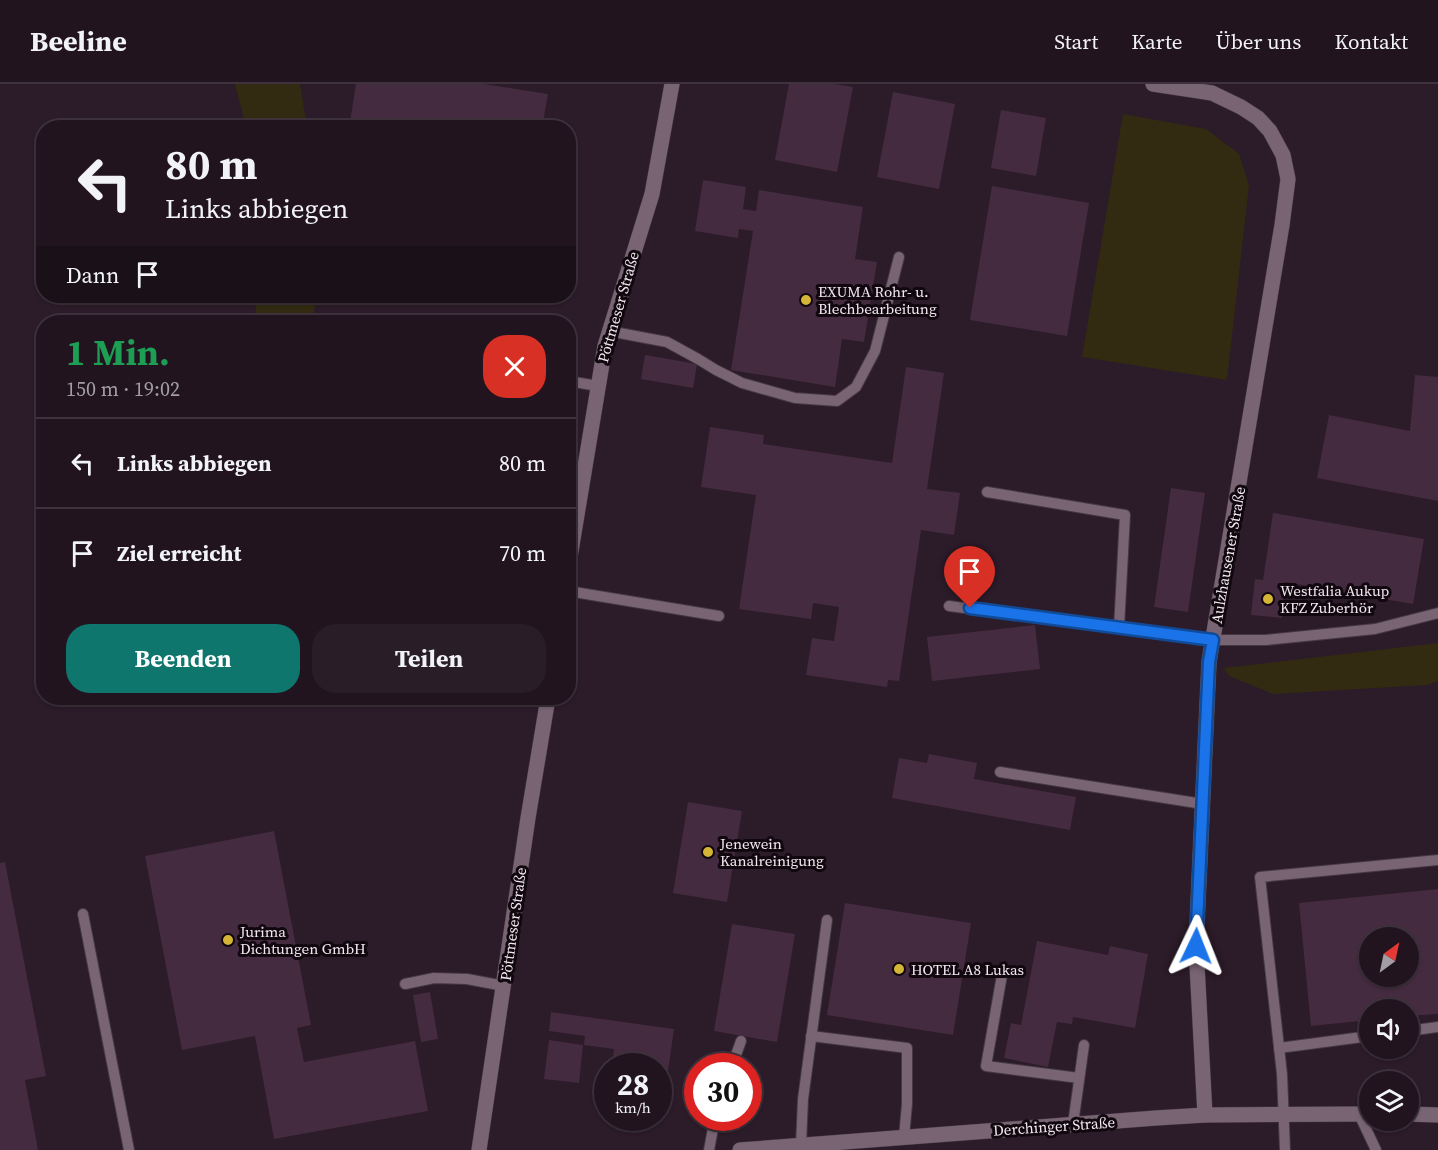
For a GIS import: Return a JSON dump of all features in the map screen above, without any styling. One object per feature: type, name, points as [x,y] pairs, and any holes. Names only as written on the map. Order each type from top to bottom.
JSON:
[{"type":"street","name":"Pöttmeser Straße","points":[[576,520],[604,346],[652,194],[672,84]]},
{"type":"street","name":"Aulzhausener Straße","points":[[1154,84],[1212,93],[1241,107],[1257,118],[1270,131],[1283,155],[1288,179],[1279,248],[1209,662],[1196,946],[1205,1115]]},
{"type":"street","name":"Pöttmeser Straße","points":[[479,1150],[547,705]]},
{"type":"street","name":"Derchinger Straße","points":[[740,1150],[1205,1115],[1359,1114]]},
{"type":"street","points":[[1419,1114],[1438,1115]]},
{"type":"lane","points":[[609,331],[667,342],[742,383],[795,398],[837,401],[856,387],[875,351],[899,257]]},
{"type":"lane","points":[[576,382],[598,386]]},
{"type":"lane","points":[[987,492],[1125,515],[1119,628]]},
{"type":"lane","points":[[576,592],[719,616]]},
{"type":"lane","points":[[949,606],[1213,640],[1266,640],[1375,629],[1438,613]]},
{"type":"lane","points":[[1000,772],[1203,804]]},
{"type":"lane","points":[[1285,1150],[1282,1074],[1260,877],[1438,860]]},
{"type":"lane","points":[[83,914],[129,1150]]},
{"type":"lane","points":[[801,1145],[802,1099],[827,920]]},
{"type":"lane","points":[[1002,975],[986,1066],[1079,1078]]},
{"type":"lane","points":[[405,984],[435,978],[467,979],[504,986]]},
{"type":"lane","points":[[1419,1029],[1438,1027]]},
{"type":"lane","points":[[811,1036],[907,1048],[907,1104],[904,1137]]},
{"type":"lane","points":[[1279,1048],[1359,1037]]},
{"type":"lane","points":[[737,1053],[741,1041]]},
{"type":"lane","points":[[1073,1124],[1084,1045]]},
{"type":"lane","points":[[709,1150],[713,1131]]},
{"type":"lane","points":[[1370,1131],[1376,1150]]},
{"type":"shaded area","points":[[235,84],[300,84],[306,120],[244,120]]},
{"type":"shaded area","points":[[1123,114],[1206,129],[1239,154],[1249,185],[1227,380],[1082,357]]},
{"type":"shaded area","points":[[256,303],[316,303],[313,315],[256,315]]},
{"type":"shaded area","points":[[1438,643],[1438,681],[1427,685],[1273,694],[1229,676],[1224,668]]},
{"type":"building","points":[[356,84],[484,84],[548,94],[543,120],[350,120]]},
{"type":"building","points":[[789,84],[835,84],[853,87],[837,172],[775,160]]},
{"type":"building","points":[[893,92],[955,104],[939,189],[877,177]]},
{"type":"building","points":[[1001,110],[1046,118],[1036,176],[991,168]]},
{"type":"building","name":"EXUMA Rohr- u. Blechbearbeitung","points":[[703,180],[746,187],[743,209],[756,211],[759,190],[863,207],[855,259],[877,262],[864,342],[842,339],[835,387],[731,370],[753,231],[739,229],[738,238],[695,231]]},
{"type":"building","points":[[992,186],[1089,203],[1067,336],[970,320]]},
{"type":"building","points":[[645,355],[697,364],[693,388],[641,379]]},
{"type":"building","points":[[906,367],[944,373],[927,489],[960,493],[954,535],[921,530],[899,681],[888,680],[887,687],[806,675],[812,638],[834,641],[839,607],[813,603],[811,619],[739,609],[756,495],[701,487],[710,427],[764,435],[763,444],[892,463]]},
{"type":"building","points":[[1415,375],[1438,377],[1438,501],[1317,478],[1329,415],[1410,431]]},
{"type":"building","points":[[1171,488],[1205,493],[1188,612],[1154,607]]},
{"type":"building","points":[[1273,513],[1424,539],[1413,604],[1285,582],[1282,618],[1251,615],[1255,579],[1263,580]]},
{"type":"building","points":[[1035,625],[1040,669],[932,681],[927,637]]},
{"type":"building","points":[[929,754],[977,763],[974,779],[1076,797],[1070,830],[892,798],[899,758],[927,763]]},
{"type":"building","name":"Jenewein Kanalreinigung","points":[[688,802],[742,811],[727,902],[673,893]]},
{"type":"building","name":"Jurima Dichtungen GmbH","points":[[274,831],[311,1025],[297,1028],[304,1062],[415,1041],[428,1111],[274,1139],[255,1036],[182,1050],[145,856]]},
{"type":"building","points":[[5,862],[46,1076],[25,1080],[38,1150],[0,1150],[0,863]]},
{"type":"building","points":[[1438,889],[1438,1014],[1419,1015],[1419,999],[1359,999],[1359,1021],[1311,1026],[1299,903]]},
{"type":"building","name":"HOTEL A8 Lukas","points":[[845,903],[971,923],[953,1035],[827,1015]]},
{"type":"building","points":[[732,924],[795,934],[777,1042],[714,1031]]},
{"type":"building","points":[[1037,941],[1108,955],[1110,946],[1148,954],[1135,1028],[1073,1017],[1072,1024],[1057,1022],[1048,1067],[1004,1058],[1011,1023],[1021,1025]]},
{"type":"building","points":[[430,992],[438,1039],[421,1042],[413,995]]},
{"type":"building","points":[[551,1012],[674,1029],[671,1053],[614,1053],[614,1049],[584,1045],[585,1036],[549,1031]]},
{"type":"building","points":[[549,1040],[583,1045],[579,1083],[544,1079]]},
{"type":"place","name":"EXUMA Rohr- u. Blechbearbeitung","points":[[806,300]]},
{"type":"place","name":"Westfalia Aukup KFZ Zuberhör","points":[[1268,599]]},
{"type":"place","name":"Jenewein Kanalreinigung","points":[[708,852]]},
{"type":"place","name":"Jurima Dichtungen GmbH","points":[[228,940]]},
{"type":"place","name":"HOTEL A8 Lukas","points":[[899,969]]},
{"type":"route","points":[[970,608],[1213,640],[1209,662],[1196,946]]}]
